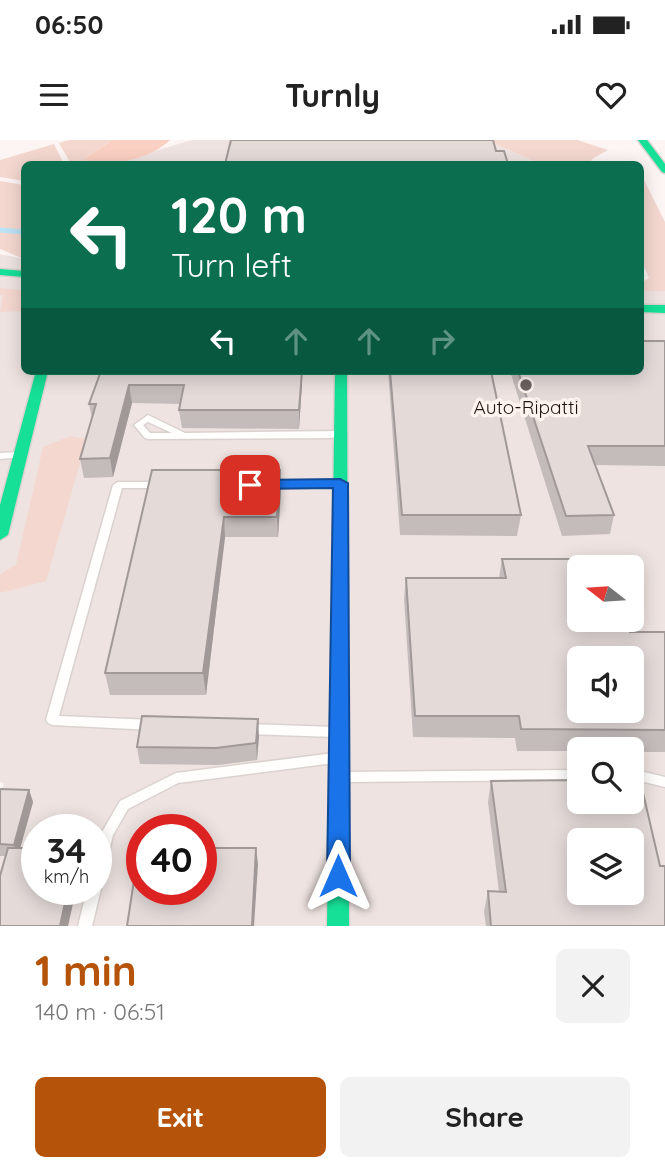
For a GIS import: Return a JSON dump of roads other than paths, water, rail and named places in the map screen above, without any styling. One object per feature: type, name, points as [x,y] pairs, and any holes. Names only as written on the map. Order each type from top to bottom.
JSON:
[{"type":"main road","points":[[642,140],[665,170]]},
{"type":"main road","points":[[655,140],[665,155]]},
{"type":"main road","points":[[0,272],[21,274]]},
{"type":"main road","points":[[0,283],[21,285]]},
{"type":"main road","points":[[644,308],[665,309]]},
{"type":"main road","points":[[0,535],[41,375]]},
{"type":"main road","points":[[338,926],[341,375]]},
{"type":"lane","points":[[184,436],[340,434]]},
{"type":"lane","points":[[0,456],[21,455]]},
{"type":"lane","points":[[263,485],[340,483]]},
{"type":"lane","points":[[161,725],[52,720],[118,485],[170,485]]},
{"type":"lane","points":[[229,728],[339,732]]},
{"type":"lane","points":[[112,825],[124,805],[176,778],[339,757]]},
{"type":"lane","points":[[339,777],[567,775]]},
{"type":"lane","points":[[644,777],[665,782]]},
{"type":"lane","points":[[85,926],[90,905]]},
{"type":"waterway","points":[[0,230],[21,232]]},
{"type":"place","name":"Auto-Ripatti","points":[[526,385]]}]
